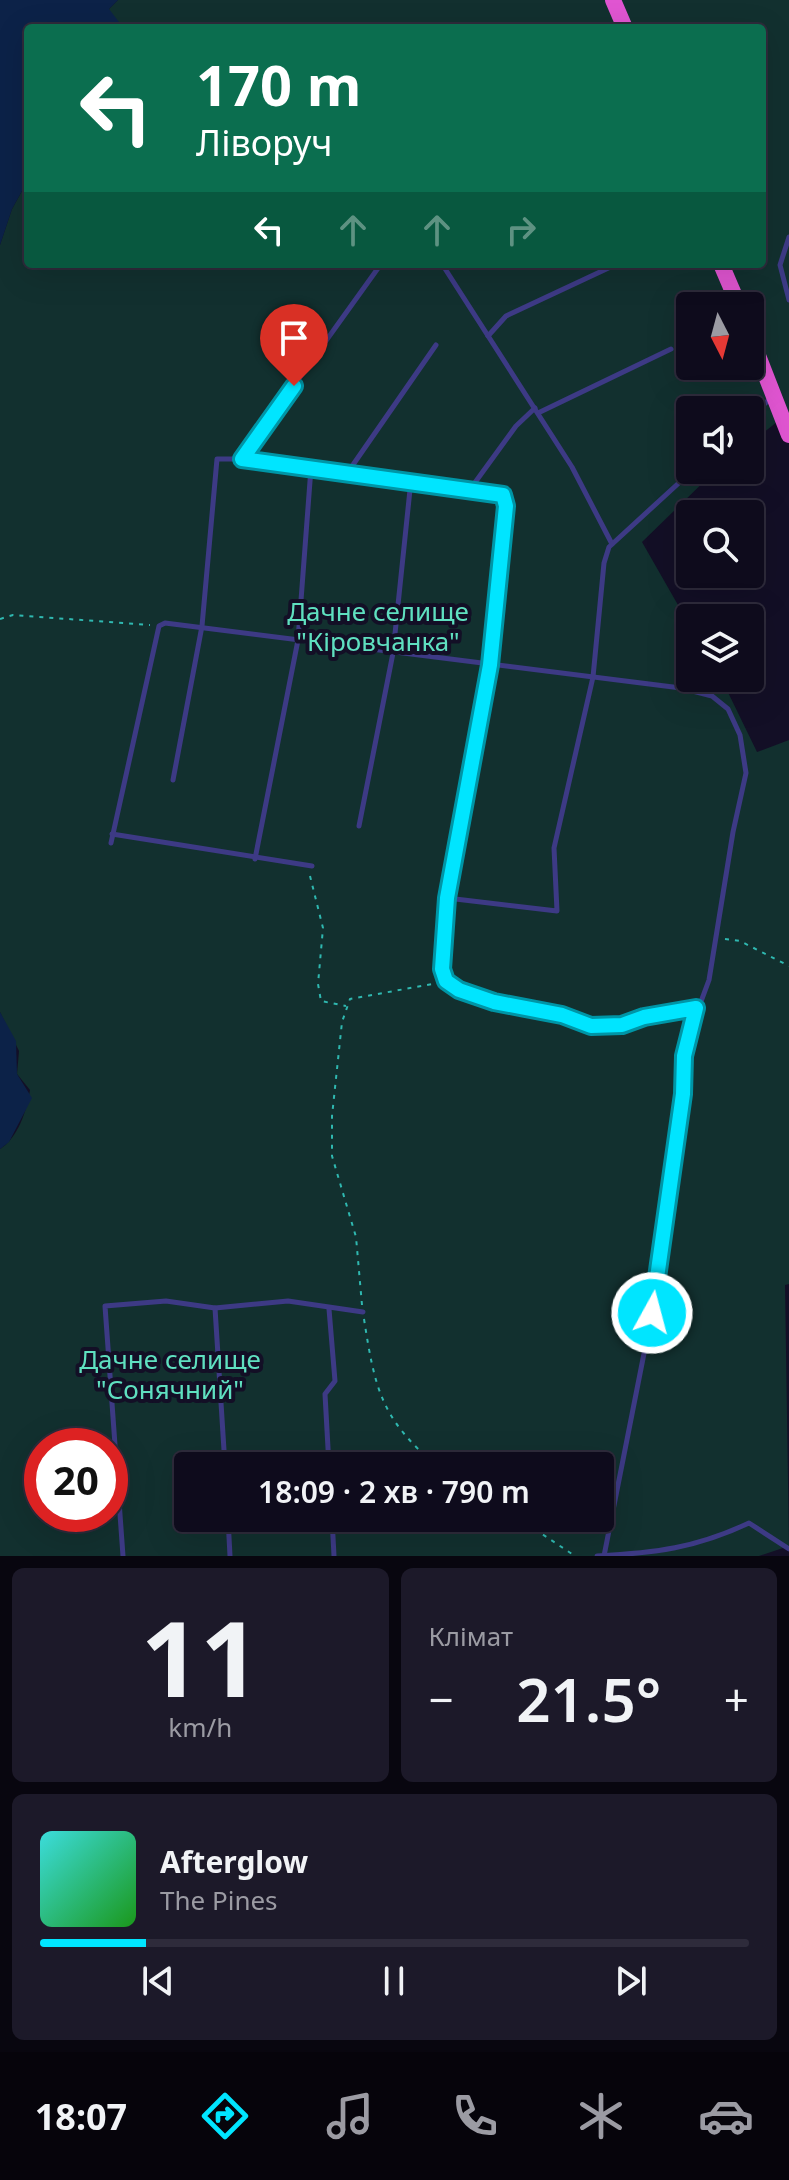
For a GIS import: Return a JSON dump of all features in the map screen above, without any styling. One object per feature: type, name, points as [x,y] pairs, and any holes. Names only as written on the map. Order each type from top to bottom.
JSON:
[{"type":"highway","points":[[613,0],[623,24]]},
{"type":"highway","points":[[723,268],[733,292]]},
{"type":"highway","points":[[764,370],[789,435]]},
{"type":"lane","points":[[789,237],[780,265],[789,300]]},
{"type":"lane","points":[[242,459],[378,268]]},
{"type":"lane","points":[[445,268],[572,467],[612,544]]},
{"type":"lane","points":[[488,336],[506,316],[608,268]]},
{"type":"lane","points":[[348,472],[436,345]]},
{"type":"lane","points":[[471,488],[516,426],[536,410],[671,349]]},
{"type":"lane","points":[[764,404],[774,395]]},
{"type":"lane","points":[[173,780],[202,626],[217,459],[242,459],[348,472],[503,495],[506,506],[490,665],[447,898],[440,957],[446,981],[459,990],[494,1002],[562,1015],[600,1027],[696,1008]]},
{"type":"lane","points":[[255,859],[298,640],[311,468]]},
{"type":"lane","points":[[359,826],[393,653],[411,480]]},
{"type":"lane","points":[[447,898],[557,911],[554,848],[593,677],[604,563],[612,544],[678,484]]},
{"type":"lane","points":[[111,843],[159,626],[170,623],[700,691],[721,702],[733,717],[746,773],[733,832],[709,980],[696,1008],[684,1056],[683,1094],[652,1313],[604,1556]]},
{"type":"lane","points":[[112,834],[310,866]]},
{"type":"lane","points":[[123,1556],[105,1306],[166,1301],[215,1308],[288,1301],[363,1312]]},
{"type":"lane","points":[[215,1308],[224,1452]]},
{"type":"lane","points":[[328,1452],[325,1394],[335,1381],[329,1309]]},
{"type":"lane","points":[[597,1556],[676,1550],[749,1523],[789,1549]]},
{"type":"lane","points":[[229,1532],[230,1556]]},
{"type":"lane","points":[[333,1532],[334,1556]]},
{"type":"path","points":[[0,619],[13,615],[159,626]]},
{"type":"path","points":[[310,866],[323,928],[318,984],[321,1001],[348,1007]]},
{"type":"path","points":[[717,938],[740,941],[789,966]]},
{"type":"path","points":[[420,1452],[406,1440],[388,1412],[374,1380],[363,1312],[356,1237],[332,1156],[334,1100],[342,1022],[350,999],[446,981]]},
{"type":"path","points":[[539,1532],[575,1556]]},
{"type":"green space","points":[[118,0],[607,0],[617,24],[112,24],[109,9]]},
{"type":"green space","points":[[620,0],[789,0],[789,419],[764,355],[764,292],[739,292],[730,268],[766,268],[766,24],[629,24]]},
{"type":"green space","points":[[24,187],[24,268],[716,268],[725,292],[676,292],[676,380],[760,380],[777,422],[764,432],[764,396],[676,396],[676,484],[702,484],[685,500],[676,500],[676,509],[642,542],[677,604],[676,692],[728,692],[757,752],[789,740],[789,1284],[785,1285],[789,1546],[759,1556],[0,1556],[0,1149],[17,1131],[30,1090],[17,1074],[19,1051],[0,1012],[0,245],[12,209]]},
{"type":"water","points":[[0,0],[118,0],[109,9],[119,22],[117,24],[24,24],[24,187],[12,209],[0,245]]},
{"type":"water","points":[[0,1012],[16,1041],[17,1074],[32,1098],[9,1142],[0,1149]]},
{"type":"route","points":[[294,386],[242,459],[495,491],[503,495],[506,506],[490,665],[447,898],[440,957],[442,969],[446,981],[459,990],[494,1002],[562,1015],[591,1026],[622,1025],[644,1017],[696,1008],[686,1042],[682,1106],[678,1116],[652,1313]]},
{"type":"park label","name":"Дачне селище \"Кіровчанка\"","points":[[378,627]]},
{"type":"park label","name":"Дачне селище \"Сонячний\"","points":[[170,1375]]}]
